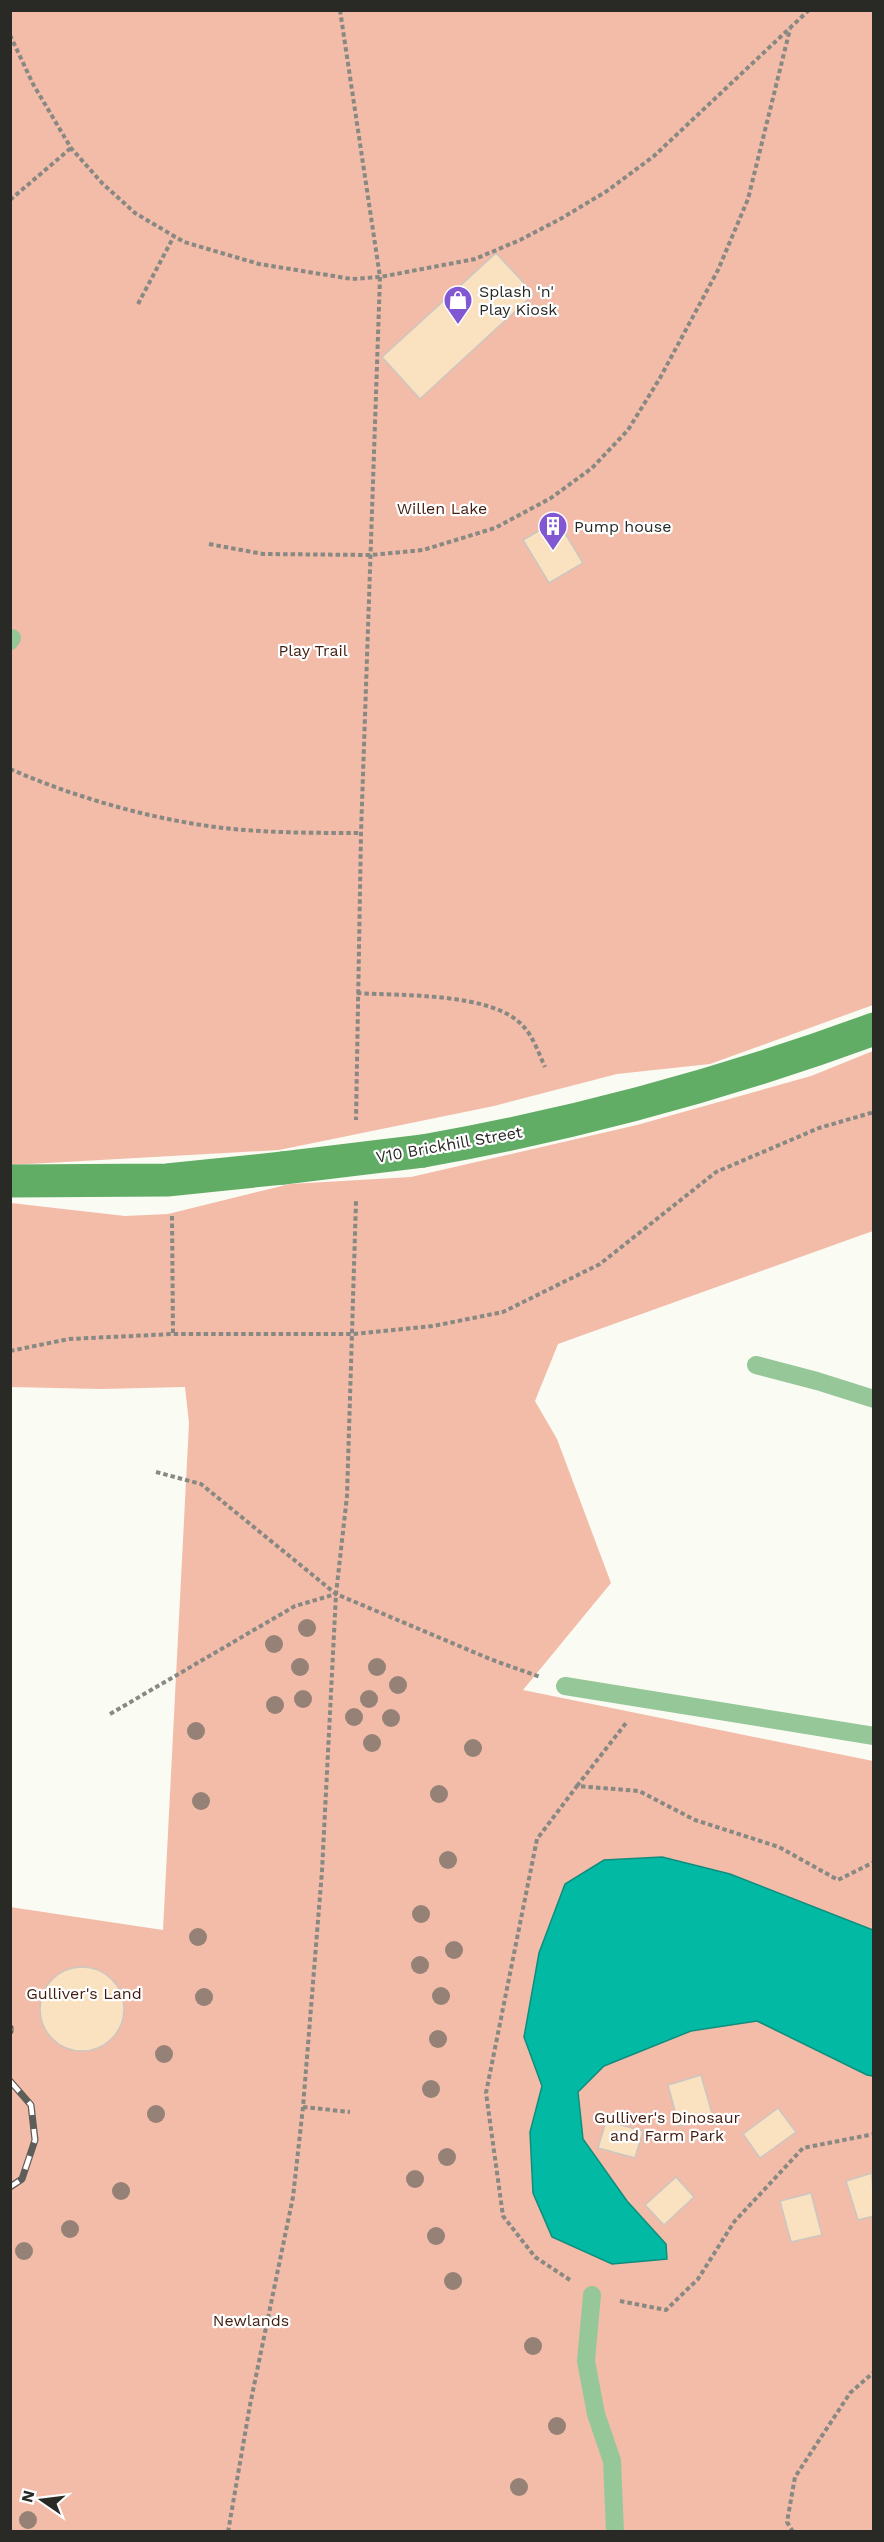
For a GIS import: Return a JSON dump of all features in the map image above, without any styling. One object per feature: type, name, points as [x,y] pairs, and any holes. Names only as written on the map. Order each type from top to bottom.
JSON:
[{"type":"street","name":"V10 Brickhill Street","points":[[10,1181],[167,1180],[423,1151],[498,1138],[646,1103],[784,1062],[873,1029]]},
{"type":"lane","points":[[756,1365],[873,1399]]},
{"type":"lane","points":[[566,1686],[873,1736]]},
{"type":"lane","points":[[592,2295],[586,2361],[596,2414],[612,2461],[615,2532]]},
{"type":"path","points":[[340,10],[380,277],[361,833],[356,1120]]},
{"type":"path","points":[[10,35],[33,84],[71,148],[102,183],[135,213],[184,242],[259,264],[352,279],[380,277],[475,259],[520,240],[598,196],[654,156],[809,10]]},
{"type":"path","points":[[209,544],[263,554],[370,555],[423,550],[495,528],[550,498],[592,468],[628,430],[660,378],[717,270],[748,199],[791,27]]},
{"type":"path","points":[[10,200],[71,148]]},
{"type":"path","points":[[138,304],[174,236]]},
{"type":"path","points":[[10,769],[44,784],[127,810],[223,828],[361,833]]},
{"type":"path","points":[[357,993],[451,999],[494,1007],[523,1026],[545,1067]]},
{"type":"path","points":[[10,1351],[69,1339],[173,1334],[354,1334],[433,1326],[503,1312],[600,1264],[716,1172],[819,1128],[873,1112]]},
{"type":"path","points":[[228,2532],[250,2405],[292,2197],[303,2107],[322,1871],[336,1594],[347,1496],[354,1334],[356,1202]]},
{"type":"path","points":[[172,1210],[173,1334]]},
{"type":"path","points":[[156,1472],[201,1484],[336,1594],[490,1659],[566,1686]]},
{"type":"path","points":[[110,1714],[295,1606],[336,1594]]},
{"type":"path","points":[[647,1699],[537,1839],[486,2093],[503,2216],[535,2256],[592,2295],[666,2310],[698,2279],[734,2222],[803,2148],[873,2134]]},
{"type":"path","points":[[577,1786],[639,1791],[695,1820],[778,1847],[838,1880],[873,1862]]},
{"type":"path","points":[[303,2107],[350,2112]]},
{"type":"path","points":[[793,2532],[787,2522],[795,2476],[850,2392],[873,2372]]},
{"type":"green space","name":"Willen Lake","points":[[11,11],[873,11],[873,1005],[710,1064],[617,1074],[494,1106],[279,1150],[11,1165]]},
{"type":"green space","points":[[873,1051],[873,1231],[558,1344],[535,1401],[557,1439],[611,1583],[523,1690],[873,1761],[873,2531],[11,2531],[10,1907],[163,1930],[189,1423],[185,1387],[101,1389],[11,1387],[11,1203],[125,1216],[168,1214],[290,1184],[411,1177],[637,1125],[811,1076]]},
{"type":"shaded area","points":[[662,1857],[730,1874],[873,1930],[873,2076],[757,2021],[691,2031],[604,2066],[578,2092],[583,2139],[627,2201],[666,2244],[667,2259],[612,2264],[552,2237],[533,2193],[530,2132],[542,2086],[524,2037],[539,1953],[565,1884],[604,1860]]},
{"type":"building","name":"Splash 'n' Play Kiosk","points":[[496,253],[534,294],[420,399],[382,357]]},
{"type":"building","name":"Pump house","points":[[557,520],[583,563],[549,583],[523,540]]},
{"type":"building","points":[[74,1967],[90,1967],[106,1974],[117,1985],[124,2001],[121,2025],[112,2039],[90,2051],[74,2051],[58,2044],[47,2033],[40,2017],[40,2001],[47,1985],[58,1974]]},
{"type":"building","points":[[701,2075],[713,2117],[679,2126],[668,2085]]},
{"type":"building","points":[[778,2108],[796,2132],[760,2158],[743,2134]]},
{"type":"building","points":[[606,2121],[643,2131],[635,2158],[598,2148]]},
{"type":"building","points":[[872,2173],[874,2216],[858,2220],[846,2181]]},
{"type":"building","points":[[676,2177],[694,2197],[664,2225],[645,2205]]},
{"type":"building","points":[[811,2193],[822,2235],[791,2242],[780,2201]]},
{"type":"railway","points":[[10,2081],[31,2105],[35,2140],[22,2179],[10,2187]]},
{"type":"place","name":"Splash 'n' Play Kiosk","points":[[458,326]]},
{"type":"place","name":"Pump house","points":[[553,552]]},
{"type":"park label","name":"Play Trail","points":[[313,650]]},
{"type":"park label","name":"Gulliver's Land","points":[[84,1993]]},
{"type":"park label","name":"Gulliver's Dinosaur and Farm Park","points":[[667,2126]]},
{"type":"park label","name":"Newlands","points":[[251,2320]]}]
